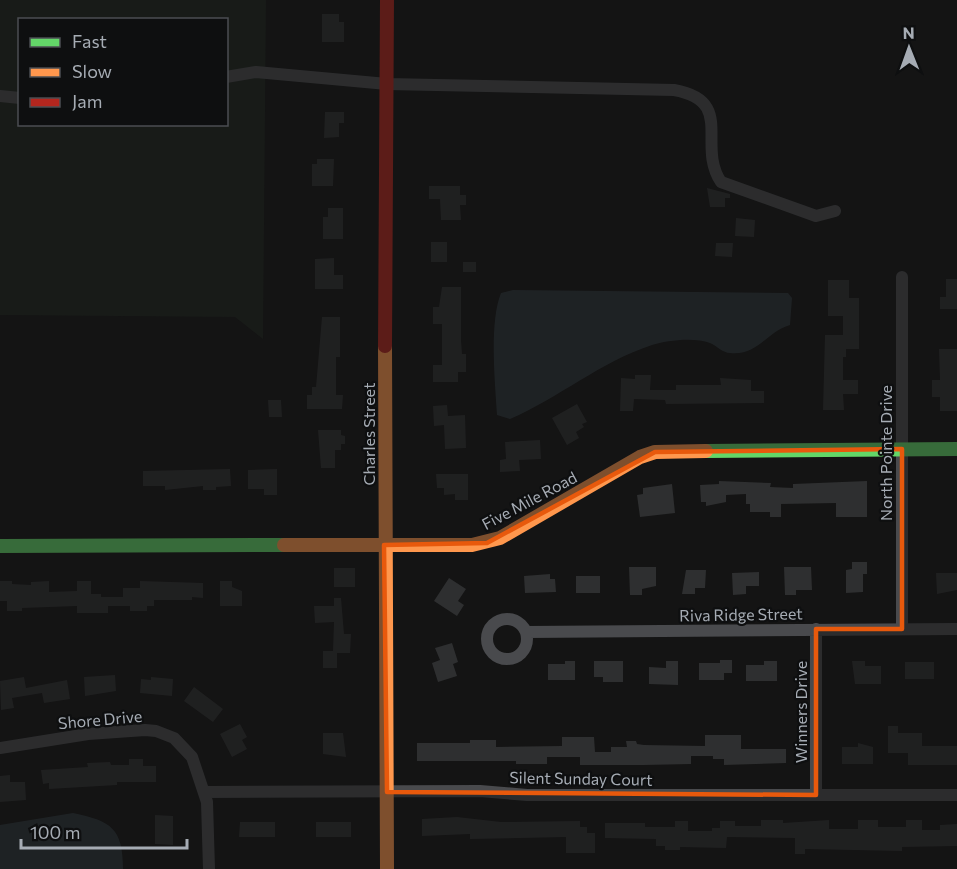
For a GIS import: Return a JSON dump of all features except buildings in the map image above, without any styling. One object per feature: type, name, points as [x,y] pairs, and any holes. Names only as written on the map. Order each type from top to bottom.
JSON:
[{"type":"street","name":"Charles Street","points":[[387,0],[384,545],[387,869]]},
{"type":"street","points":[[228,78],[256,72],[387,84],[674,90],[691,93],[702,99],[709,110],[711,161],[721,182],[816,216],[835,211]]},
{"type":"street","points":[[0,96],[18,98]]},
{"type":"street","name":"North Pointe Drive","points":[[902,277],[902,629]]},
{"type":"street","name":"Five Mile Road","points":[[0,546],[466,546],[487,543],[640,457],[655,452],[957,449]]},
{"type":"street","name":"Winners Drive","points":[[816,629],[816,795]]},
{"type":"street","name":"Riva Ridge Street","points":[[526,633],[957,629]]},
{"type":"street","name":"Shore Drive","points":[[0,748],[88,734],[156,731],[174,738],[189,752],[209,809],[209,869]]},
{"type":"street","name":"Silent Sunday Court","points":[[204,792],[480,791],[527,795],[957,795]]},
{"type":"highlighted area","points":[[902,449],[902,629],[816,629],[816,795],[387,792],[384,545],[487,543],[655,452]]},
{"type":"shaded area","points":[[0,0],[266,0],[263,339],[235,317],[0,315]]},
{"type":"shaded area","points":[[513,290],[788,293],[792,298],[790,325],[748,351],[740,353],[727,353],[710,343],[697,340],[652,345],[597,370],[546,401],[510,419],[497,415],[494,336],[497,306],[501,293]]},
{"type":"shaded area","points":[[73,813],[97,819],[112,829],[121,844],[123,869],[0,869],[0,825]]},
{"type":"traffic: fast","points":[[706,451],[957,449]]},
{"type":"traffic: fast","points":[[0,546],[284,545]]},
{"type":"traffic: slow","points":[[385,346],[387,869]]},
{"type":"traffic: slow","points":[[284,545],[472,545],[500,538],[640,457],[655,452],[706,451]]},
{"type":"traffic: jam","points":[[385,346],[387,0]]}]
